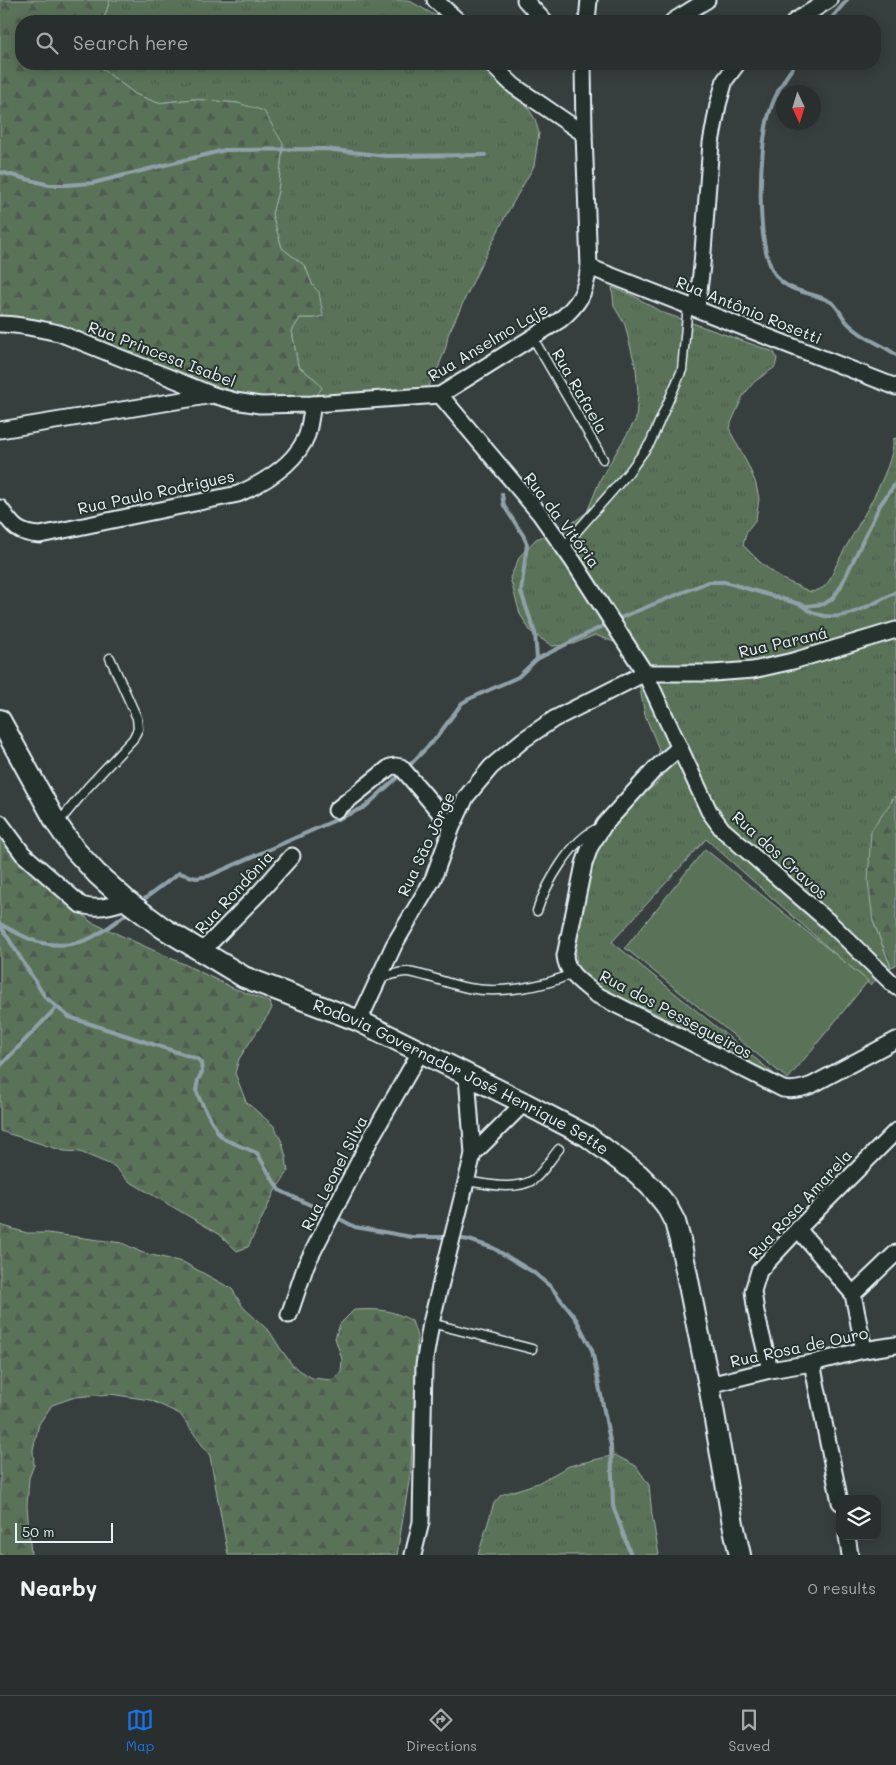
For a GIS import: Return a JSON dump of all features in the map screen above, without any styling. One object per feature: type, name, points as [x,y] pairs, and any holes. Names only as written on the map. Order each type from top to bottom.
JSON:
[{"type":"main road","name":"Rodovia Governador José Henrique Sette","points":[[0,720],[57,824],[75,850],[97,874],[127,901],[163,928],[244,977],[358,1021],[587,1136],[638,1174],[666,1205],[675,1222],[680,1240],[740,1555]]},
{"type":"street","points":[[435,0],[451,15]]},
{"type":"street","points":[[526,0],[539,15]]},
{"type":"street","points":[[588,15],[589,0]]},
{"type":"street","points":[[682,15],[707,0]]},
{"type":"street","points":[[805,15],[829,0]]},
{"type":"street","points":[[497,70],[514,86],[584,134]]},
{"type":"street","name":"Rua Anselmo Laje","points":[[313,404],[440,395],[533,338],[572,310],[580,300],[586,287],[589,267],[583,70]]},
{"type":"street","points":[[692,306],[702,265],[711,143],[718,104],[725,80],[732,70]]},
{"type":"street","name":"Rua Antônio Rosetti","points":[[589,267],[896,387]]},
{"type":"street","name":"Rua Princesa Isabel","points":[[0,324],[36,328],[59,334],[213,395],[236,401],[260,405],[313,404]]},
{"type":"street","points":[[0,430],[213,395]]},
{"type":"street","name":"Rua da Vitória","points":[[440,395],[540,514],[565,549],[645,673]]},
{"type":"street","name":"Rua Paulo Rodrigues","points":[[0,508],[17,529],[28,534],[40,535],[238,494],[256,485],[294,458],[307,434],[313,404]]},
{"type":"street","name":"Rua Paraná","points":[[645,673],[713,673],[753,670],[793,661],[896,630]]},
{"type":"street","name":"Rua dos Cravos","points":[[645,673],[709,811],[722,829],[829,922],[896,987]]},
{"type":"street","name":"Rua São Jorge","points":[[358,1021],[376,980],[433,879],[452,827],[466,797],[491,767],[523,740],[554,719],[645,673]]},
{"type":"street","points":[[571,974],[566,966],[565,956],[584,864],[590,847],[604,826],[655,769],[679,748]]},
{"type":"street","points":[[336,810],[390,767],[395,766],[401,767],[452,827]]},
{"type":"street","points":[[0,823],[23,854],[81,905],[91,908],[104,908],[127,901]]},
{"type":"street","name":"Rua Rondônia","points":[[201,952],[259,893],[292,856]]},
{"type":"street","name":"Rua dos Pessegueiros","points":[[571,974],[595,994],[783,1089],[792,1091],[812,1085],[896,1040]]},
{"type":"street","name":"Rua Leonel Silva","points":[[289,1315],[306,1265],[372,1136],[420,1051]]},
{"type":"street","points":[[413,1555],[421,1522],[424,1365],[431,1323],[472,1154],[467,1076]]},
{"type":"street","points":[[472,1154],[524,1103]]},
{"type":"street","name":"Rua Rosa Amarela","points":[[770,1370],[753,1291],[759,1271],[798,1229],[896,1131]]},
{"type":"street","points":[[798,1229],[853,1294],[864,1350]]},
{"type":"street","points":[[853,1294],[896,1255]]},
{"type":"street","name":"Rua Rosa de Ouro","points":[[709,1385],[770,1370],[896,1345]]},
{"type":"street","points":[[812,1363],[839,1495]]},
{"type":"street","points":[[848,1540],[850,1555]]},
{"type":"lane","points":[[565,549],[571,538],[628,472],[650,443],[682,370],[692,306]]},
{"type":"lane","name":"Rua Rafaela","points":[[533,338],[603,459]]},
{"type":"lane","points":[[57,824],[133,739],[138,729],[137,718],[110,658]]},
{"type":"lane","points":[[537,911],[546,888],[560,864],[593,830],[604,826]]},
{"type":"lane","points":[[376,980],[407,972],[470,988],[489,990],[520,988],[555,981],[571,974]]},
{"type":"lane","points":[[466,1181],[503,1185],[523,1184],[534,1180],[559,1149]]},
{"type":"lane","points":[[431,1323],[532,1349]]},
{"type":"green space","points":[[0,0],[110,0],[105,15],[15,15],[15,70],[104,70],[135,94],[158,103],[193,99],[238,103],[264,111],[283,144],[278,191],[272,214],[282,248],[305,266],[313,286],[319,292],[323,316],[300,318],[292,331],[298,366],[316,380],[322,388],[315,398],[292,400],[237,395],[0,320]]},
{"type":"green space","points":[[110,0],[408,0],[434,15],[105,15]]},
{"type":"green space","points":[[104,70],[494,70],[518,92],[535,119],[539,133],[534,166],[506,215],[476,275],[448,335],[446,347],[437,371],[427,388],[408,396],[315,398],[316,380],[298,366],[292,331],[300,318],[315,318],[313,286],[305,266],[282,248],[272,214],[278,191],[283,144],[238,103],[193,99],[158,103],[135,94]]},
{"type":"green space","points":[[612,287],[634,296],[661,312],[774,352],[777,359],[775,367],[754,382],[743,396],[731,423],[730,431],[749,467],[756,484],[759,499],[756,519],[747,531],[743,545],[761,563],[782,579],[811,592],[825,586],[880,484],[888,467],[893,439],[896,438],[896,795],[892,799],[873,921],[891,967],[870,985],[706,839],[612,942],[778,1077],[657,1014],[585,980],[577,969],[575,941],[591,861],[601,837],[630,804],[656,784],[663,774],[658,747],[645,715],[640,689],[631,662],[614,642],[595,635],[573,644],[552,646],[531,632],[520,614],[510,578],[520,556],[536,539],[566,528],[587,512],[601,478],[636,419],[638,393],[636,369],[625,325],[614,306]]},
{"type":"green space","points":[[896,795],[896,965],[891,967],[873,921],[868,881],[871,831]]},
{"type":"green space","points":[[0,832],[21,859],[51,891],[71,903],[91,922],[233,988],[270,1002],[272,1008],[239,1059],[235,1073],[246,1102],[274,1126],[282,1142],[288,1172],[276,1189],[248,1247],[237,1251],[219,1234],[127,1180],[114,1166],[80,1152],[64,1151],[0,1131]]},
{"type":"green space","points":[[705,849],[868,981],[788,1079],[625,948]]},
{"type":"green space","points":[[0,1225],[27,1233],[47,1233],[122,1243],[143,1253],[183,1262],[232,1289],[243,1307],[270,1332],[293,1366],[312,1378],[332,1380],[341,1372],[342,1359],[335,1338],[340,1324],[354,1310],[384,1311],[397,1314],[412,1321],[417,1336],[411,1469],[397,1555],[228,1555],[210,1456],[180,1414],[150,1400],[110,1394],[75,1397],[52,1405],[39,1424],[33,1450],[34,1465],[29,1478],[27,1506],[31,1555],[0,1555]]},
{"type":"green space","points":[[615,1455],[636,1466],[649,1485],[659,1555],[478,1555],[494,1503],[501,1495],[538,1483],[569,1466]]},
{"type":"waterway","points":[[834,15],[847,0]]},
{"type":"waterway","points":[[791,70],[771,107],[763,150],[761,174],[762,224],[770,265],[783,283],[789,287],[832,302],[853,328],[866,338],[887,348],[896,355]]},
{"type":"waterway","points":[[0,172],[49,185],[66,185],[93,183],[225,150],[325,149],[386,156],[485,155]]},
{"type":"waterway","points":[[615,620],[708,582],[725,582],[806,606],[824,604],[832,599],[840,588],[880,505],[896,483]]},
{"type":"waterway","points":[[502,494],[504,506],[527,544],[521,592],[535,633],[537,659]]},
{"type":"waterway","points":[[801,605],[813,613],[837,616],[861,610],[896,592]]},
{"type":"waterway","points":[[406,769],[437,737],[462,703],[518,677],[537,659],[609,623]]},
{"type":"waterway","points":[[139,903],[179,873],[196,878],[209,876],[365,807],[401,774]]},
{"type":"waterway","points":[[0,924],[37,942],[56,945],[69,944],[80,942],[100,933],[130,911]]},
{"type":"waterway","points":[[0,925],[45,997],[69,1017],[198,1059],[201,1063],[202,1072],[196,1090],[219,1134],[226,1140],[257,1153],[279,1190],[327,1213]]},
{"type":"waterway","points":[[0,1066],[56,1008]]},
{"type":"waterway","points":[[334,1216],[355,1227],[412,1237],[448,1237]]},
{"type":"waterway","points":[[455,1238],[469,1240],[493,1248],[533,1272],[551,1287],[576,1319],[592,1350],[611,1446],[613,1506],[631,1555]]}]
